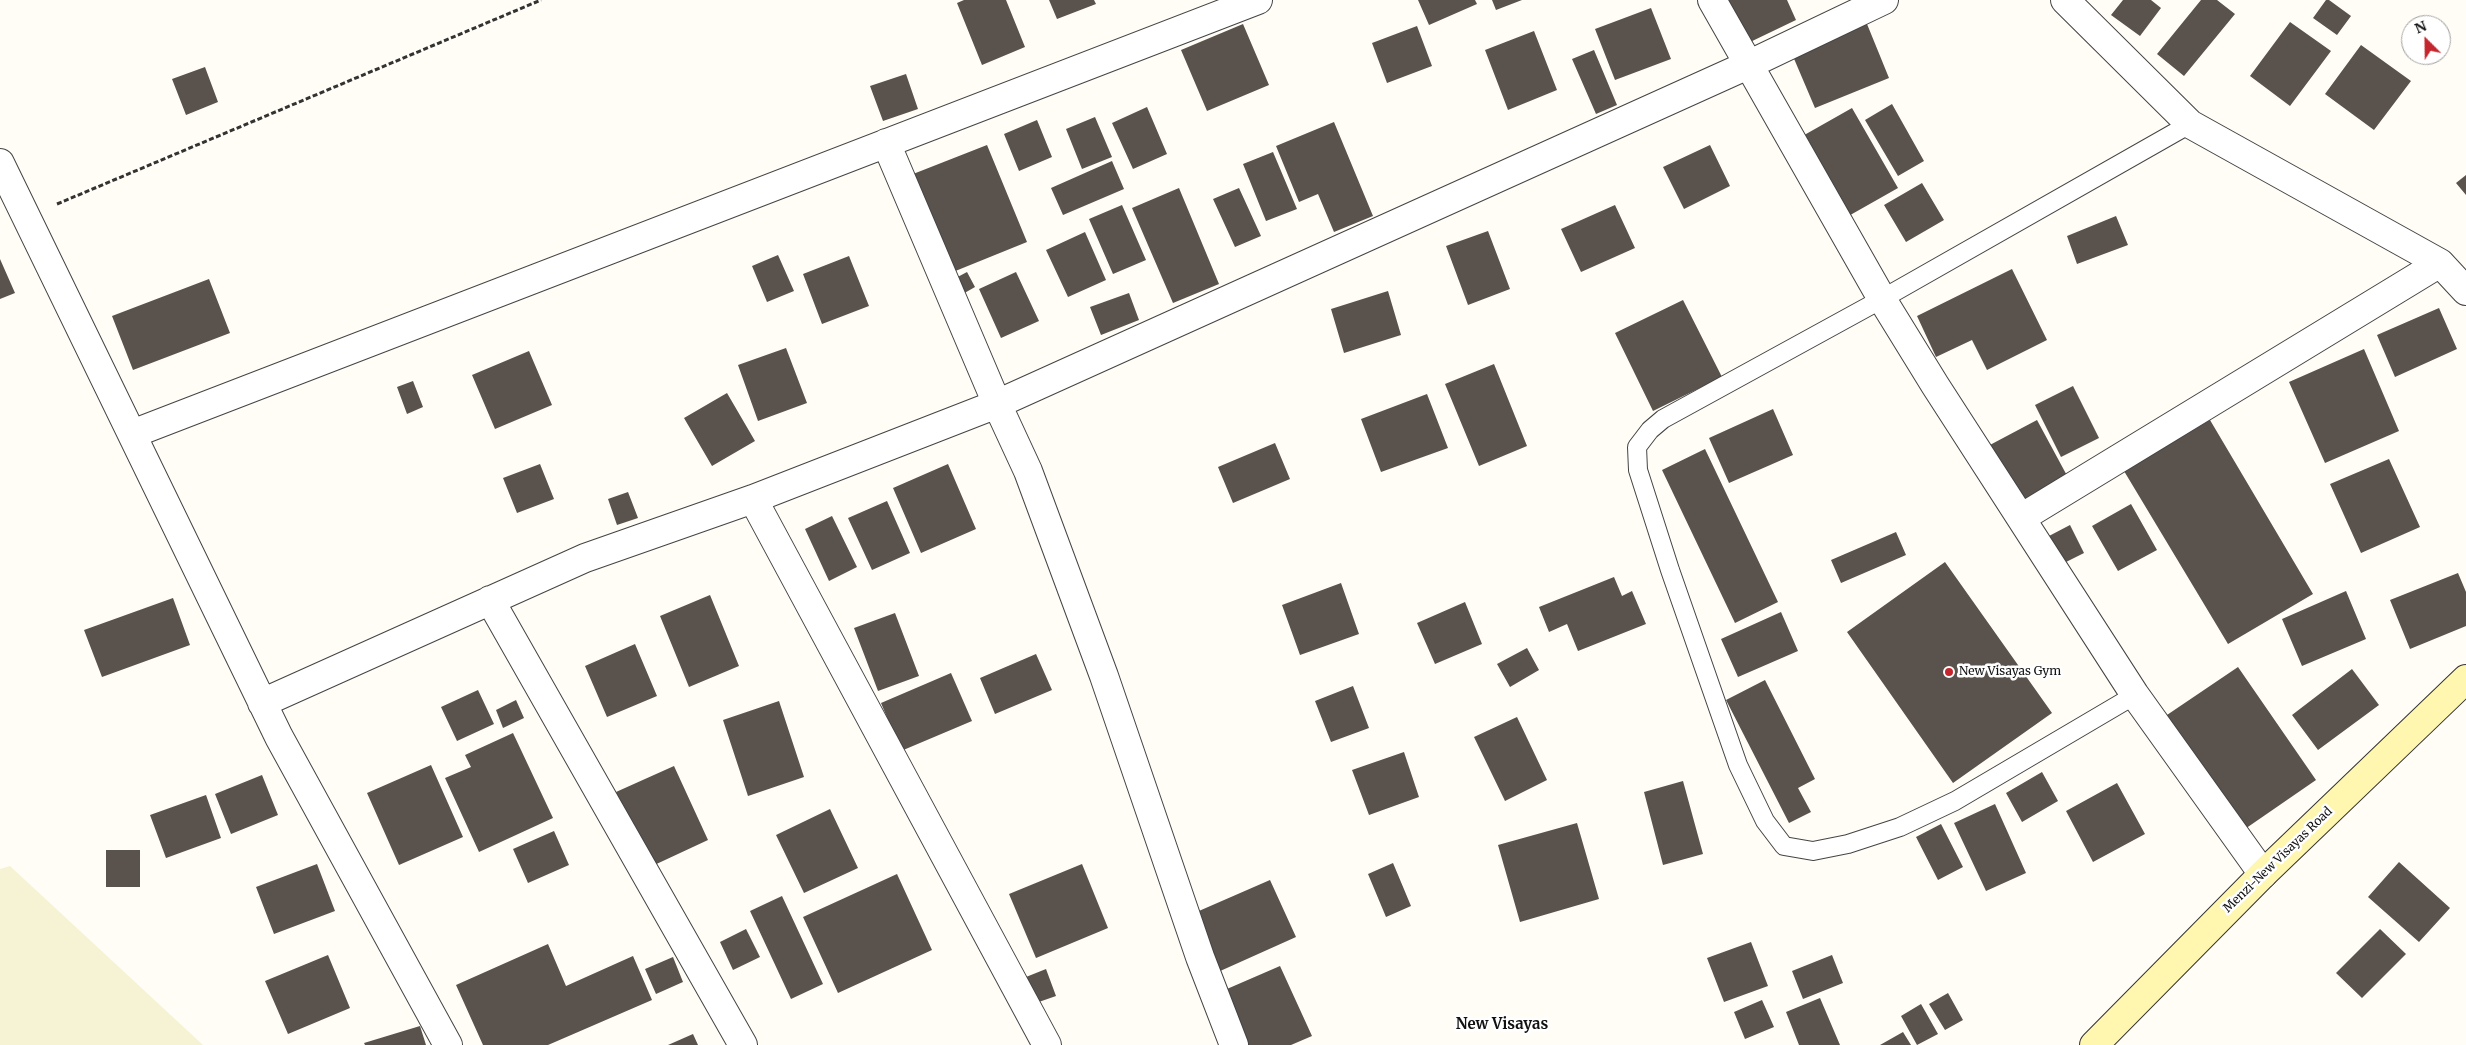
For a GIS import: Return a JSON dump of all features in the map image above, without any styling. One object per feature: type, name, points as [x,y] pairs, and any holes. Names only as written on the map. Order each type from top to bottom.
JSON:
[{"type":"main road","name":"Menzi-New Visayas Road","points":[[2094,1045],[2263,874],[2466,679]]},
{"type":"street","points":[[132,434],[1258,0]]},
{"type":"street","points":[[1712,0],[1882,299],[2135,696],[2263,874]]},
{"type":"street","points":[[262,703],[585,558],[753,499],[997,404],[1750,64],[1884,0]]},
{"type":"street","points":[[2065,0],[2190,124],[2440,263],[2466,291]]},
{"type":"street","points":[[886,143],[997,404],[1028,471],[1097,657],[1200,957],[1234,1045]]},
{"type":"street","points":[[0,163],[262,703],[448,1045]]},
{"type":"street","points":[[2021,518],[2440,263]]},
{"type":"street","points":[[753,499],[1047,1045]]},
{"type":"street","points":[[490,600],[743,1045]]},
{"type":"lane","points":[[2135,696],[1955,801],[1900,827],[1848,844],[1813,851],[1784,846],[1765,821],[1738,765],[1670,570],[1638,470],[1637,447],[1650,430],[1663,419],[1882,299],[2190,124]]},
{"type":"path","points":[[26,217],[541,0]]},
{"type":"shaded area","points":[[10,866],[203,1045],[0,1045],[0,869]]},
{"type":"building","points":[[964,0],[1006,0],[1025,47],[982,65],[957,3]]},
{"type":"building","points":[[1049,0],[1094,0],[1096,4],[1057,19]]},
{"type":"building","points":[[1418,0],[1475,0],[1477,4],[1429,25]]},
{"type":"building","points":[[1492,0],[1522,0],[1496,10]]},
{"type":"building","points":[[1725,0],[1787,0],[1796,20],[1746,44]]},
{"type":"building","points":[[2123,0],[2151,0],[2161,8],[2140,36],[2111,15]]},
{"type":"building","points":[[2201,0],[2217,0],[2235,14],[2184,76],[2157,54]]},
{"type":"building","points":[[2326,0],[2329,0],[2351,16],[2337,35],[2313,18]]},
{"type":"building","points":[[1651,8],[1671,59],[1615,80],[1595,29]]},
{"type":"building","points":[[2290,22],[2331,51],[2290,106],[2250,76]]},
{"type":"building","points":[[1243,24],[1269,85],[1207,111],[1181,50]]},
{"type":"building","points":[[1867,24],[1889,78],[1815,108],[1792,54]]},
{"type":"building","points":[[1417,26],[1432,66],[1387,83],[1372,43]]},
{"type":"building","points":[[1534,31],[1557,90],[1508,110],[1485,50]]},
{"type":"building","points":[[2361,45],[2411,81],[2374,130],[2325,94]]},
{"type":"building","points":[[1594,50],[1617,105],[1596,114],[1572,59]]},
{"type":"building","points":[[205,67],[218,102],[186,115],[172,79]]},
{"type":"building","points":[[906,74],[918,109],[883,121],[870,86]]},
{"type":"building","points":[[1892,104],[1924,161],[1898,176],[1865,120]]},
{"type":"building","points":[[1147,107],[1167,154],[1133,169],[1112,123]]},
{"type":"building","points":[[1852,108],[1898,188],[1845,218],[1799,138]]},
{"type":"building","points":[[1095,117],[1112,157],[1082,169],[1066,129]]},
{"type":"building","points":[[1037,120],[1052,157],[1019,171],[1004,134]]},
{"type":"building","points":[[1334,122],[1373,216],[1334,232],[1318,194],[1299,202],[1276,146]]},
{"type":"building","points":[[987,145],[1027,242],[948,274],[908,176]]},
{"type":"building","points":[[1710,145],[1730,186],[1684,209],[1663,167]]},
{"type":"building","points":[[1273,152],[1297,209],[1266,221],[1243,164]]},
{"type":"building","points":[[1112,161],[1124,189],[1063,215],[1051,188]]},
{"type":"building","points":[[2466,175],[2466,195],[2456,183]]},
{"type":"building","points":[[1922,183],[1944,220],[1906,242],[1884,205]]},
{"type":"building","points":[[1179,188],[1219,284],[1173,303],[1132,208]]},
{"type":"building","points":[[1239,188],[1261,236],[1235,247],[1213,199]]},
{"type":"building","points":[[1122,205],[1146,260],[1113,274],[1089,219]]},
{"type":"building","points":[[1615,205],[1635,248],[1581,272],[1561,229]]},
{"type":"building","points":[[2116,216],[2128,245],[2077,264],[2067,236]]},
{"type":"building","points":[[1488,231],[1510,289],[1468,305],[1446,246]]},
{"type":"building","points":[[1085,232],[1106,280],[1068,297],[1046,250]]},
{"type":"building","points":[[778,255],[794,291],[767,302],[752,266]]},
{"type":"building","points":[[849,256],[869,306],[822,324],[803,274]]},
{"type":"building","points":[[0,259],[15,293],[0,299]]},
{"type":"building","points":[[2012,269],[2047,340],[1987,370],[1972,340],[1936,357],[1917,316]]},
{"type":"building","points":[[967,272],[975,287],[961,295],[952,280]]},
{"type":"building","points":[[1016,272],[1039,321],[1001,338],[979,289]]},
{"type":"building","points":[[209,279],[230,333],[133,370],[112,316]]},
{"type":"building","points":[[1388,291],[1401,335],[1344,353],[1331,309]]},
{"type":"building","points":[[1129,293],[1139,320],[1101,335],[1090,307]]},
{"type":"building","points":[[1683,300],[1722,377],[1653,411],[1615,333]]},
{"type":"building","points":[[2439,308],[2457,349],[2395,377],[2377,335]]},
{"type":"building","points":[[786,348],[807,403],[758,421],[738,365]]},
{"type":"building","points":[[2364,349],[2399,431],[2325,463],[2289,382]]},
{"type":"building","points":[[529,351],[552,405],[495,429],[472,375]]},
{"type":"building","points":[[1494,364],[1527,446],[1479,466],[1445,384]]},
{"type":"building","points":[[413,381],[423,407],[407,414],[397,387]]},
{"type":"building","points":[[2073,386],[2099,438],[2061,457],[2035,405]]},
{"type":"building","points":[[727,393],[755,441],[712,466],[684,418]]},
{"type":"building","points":[[1427,394],[1448,448],[1381,472],[1361,419]]},
{"type":"building","points":[[1773,409],[1793,455],[1729,483],[1709,438]]},
{"type":"building","points":[[2037,420],[2071,483],[2022,509],[1988,446]]},
{"type":"building","points":[[2210,420],[2313,594],[2228,644],[2124,471]]},
{"type":"building","points":[[1275,443],[1290,479],[1233,503],[1218,467]]},
{"type":"building","points":[[1705,449],[1778,602],[1735,623],[1662,470]]},
{"type":"building","points":[[2389,459],[2420,527],[2361,553],[2330,484]]},
{"type":"building","points":[[540,464],[554,499],[517,513],[503,478]]},
{"type":"building","points":[[948,464],[976,529],[921,553],[893,488]]},
{"type":"building","points":[[628,492],[638,518],[617,525],[608,499]]},
{"type":"building","points":[[887,501],[910,553],[872,570],[848,518]]},
{"type":"building","points":[[2131,504],[2157,550],[2118,571],[2092,526]]},
{"type":"building","points":[[832,516],[857,567],[829,581],[805,529]]},
{"type":"building","points":[[2070,525],[2084,553],[2064,563],[2049,536]]},
{"type":"building","points":[[1896,532],[1906,555],[1841,583],[1831,560]]},
{"type":"building","name":"New Visayas Gym","points":[[1945,562],[2052,713],[1953,783],[1847,632]]},
{"type":"building","points":[[2458,573],[2466,592],[2466,626],[2410,649],[2390,600]]},
{"type":"building","points":[[1614,577],[1622,596],[1632,591],[1646,624],[1578,651],[1567,624],[1549,632],[1539,607]]},
{"type":"building","points":[[1341,583],[1359,634],[1300,655],[1282,605]]},
{"type":"building","points":[[2346,591],[2366,639],[2302,666],[2282,619]]},
{"type":"building","points":[[710,595],[739,666],[689,687],[660,616]]},
{"type":"building","points":[[173,598],[190,645],[102,677],[84,630]]},
{"type":"building","points":[[1465,602],[1482,644],[1435,664],[1417,623]]},
{"type":"building","points":[[1781,612],[1798,651],[1738,677],[1721,639]]},
{"type":"building","points":[[895,613],[919,676],[878,691],[854,628]]},
{"type":"building","points":[[635,644],[657,696],[607,717],[585,666]]},
{"type":"building","points":[[1527,648],[1539,670],[1510,687],[1497,664]]},
{"type":"building","points":[[1036,654],[1052,690],[995,714],[980,678]]},
{"type":"building","points":[[2238,667],[2316,780],[2242,831],[2164,717]]},
{"type":"building","points":[[2352,669],[2379,705],[2318,750],[2292,715]]},
{"type":"building","points":[[951,673],[972,721],[901,751],[881,703]]},
{"type":"building","points":[[1765,680],[1815,779],[1798,788],[1811,812],[1789,823],[1726,700]]},
{"type":"building","points":[[1353,686],[1369,728],[1331,742],[1315,701]]},
{"type":"building","points":[[478,690],[494,724],[457,741],[441,707]]},
{"type":"building","points":[[516,700],[524,718],[503,728],[496,710]]},
{"type":"building","points":[[779,701],[804,777],[748,796],[723,720]]},
{"type":"building","points":[[1517,717],[1547,780],[1505,801],[1474,737]]},
{"type":"building","points":[[513,733],[553,818],[479,852],[445,778],[471,767],[465,755]]},
{"type":"building","points":[[1404,752],[1419,797],[1369,815],[1352,770]]},
{"type":"building","points":[[431,765],[463,837],[399,865],[367,793]]},
{"type":"building","points":[[674,766],[708,840],[650,867],[616,792]]},
{"type":"building","points":[[2042,772],[2058,801],[2022,822],[2006,793]]},
{"type":"building","points":[[262,775],[278,815],[231,834],[215,794]]},
{"type":"building","points":[[1683,781],[1703,854],[1663,865],[1644,792]]},
{"type":"building","points":[[2117,783],[2145,834],[2093,862],[2066,811]]},
{"type":"building","points":[[206,795],[221,838],[166,858],[150,815]]},
{"type":"building","points":[[1995,804],[2026,873],[1986,891],[1954,823]]},
{"type":"building","points":[[830,809],[858,868],[804,893],[776,835]]},
{"type":"building","points":[[1577,823],[1599,899],[1520,922],[1498,845]]},
{"type":"building","points":[[1941,824],[1963,867],[1938,880],[1916,837]]},
{"type":"building","points":[[554,831],[569,865],[528,883],[513,849]]},
{"type":"building","points":[[106,850],[140,850],[140,887],[106,887]]},
{"type":"building","points":[[2399,862],[2450,908],[2419,942],[2368,897]]},
{"type":"building","points":[[1393,863],[1411,906],[1386,917],[1368,874]]},
{"type":"building","points":[[317,864],[335,911],[274,934],[256,887]]},
{"type":"building","points":[[1082,864],[1108,928],[1036,958],[1009,894]]},
{"type":"building","points":[[897,874],[932,950],[838,993],[803,917]]},
{"type":"building","points":[[1270,880],[1296,937],[1218,972],[1192,914]]},
{"type":"building","points":[[782,896],[823,984],[791,999],[750,911]]},
{"type":"building","points":[[746,929],[760,957],[733,970],[720,942]]},
{"type":"building","points":[[2380,929],[2406,954],[2362,998],[2336,973]]},
{"type":"building","points":[[1751,942],[1768,986],[1724,1002],[1707,958]]},
{"type":"building","points":[[548,944],[566,986],[633,956],[652,1000],[548,1045],[483,1045],[456,985]]},
{"type":"building","points":[[328,955],[350,1008],[288,1034],[265,981]]},
{"type":"building","points":[[1832,955],[1843,983],[1803,999],[1792,971]]},
{"type":"building","points":[[673,957],[683,982],[656,994],[645,969]]},
{"type":"building","points":[[1280,966],[1312,1036],[1291,1045],[1244,1045],[1220,992]]},
{"type":"building","points":[[1046,969],[1056,996],[1036,1003],[1026,977]]},
{"type":"building","points":[[1948,993],[1963,1020],[1945,1030],[1929,1004]]},
{"type":"building","points":[[1820,998],[1840,1045],[1799,1045],[1786,1012]]},
{"type":"building","points":[[1762,1000],[1774,1027],[1745,1039],[1734,1012]]},
{"type":"building","points":[[1921,1004],[1938,1034],[1917,1045],[1901,1016]]},
{"type":"building","points":[[420,1026],[426,1045],[365,1045],[364,1043]]},
{"type":"building","points":[[1903,1032],[1911,1045],[1880,1045]]},
{"type":"building","points":[[693,1034],[698,1045],[668,1045]]},
{"type":"place","name":"New Visayas Gym","points":[[1949,672]]},
{"type":"district","name":"New Visayas","points":[[1502,1025]]}]
